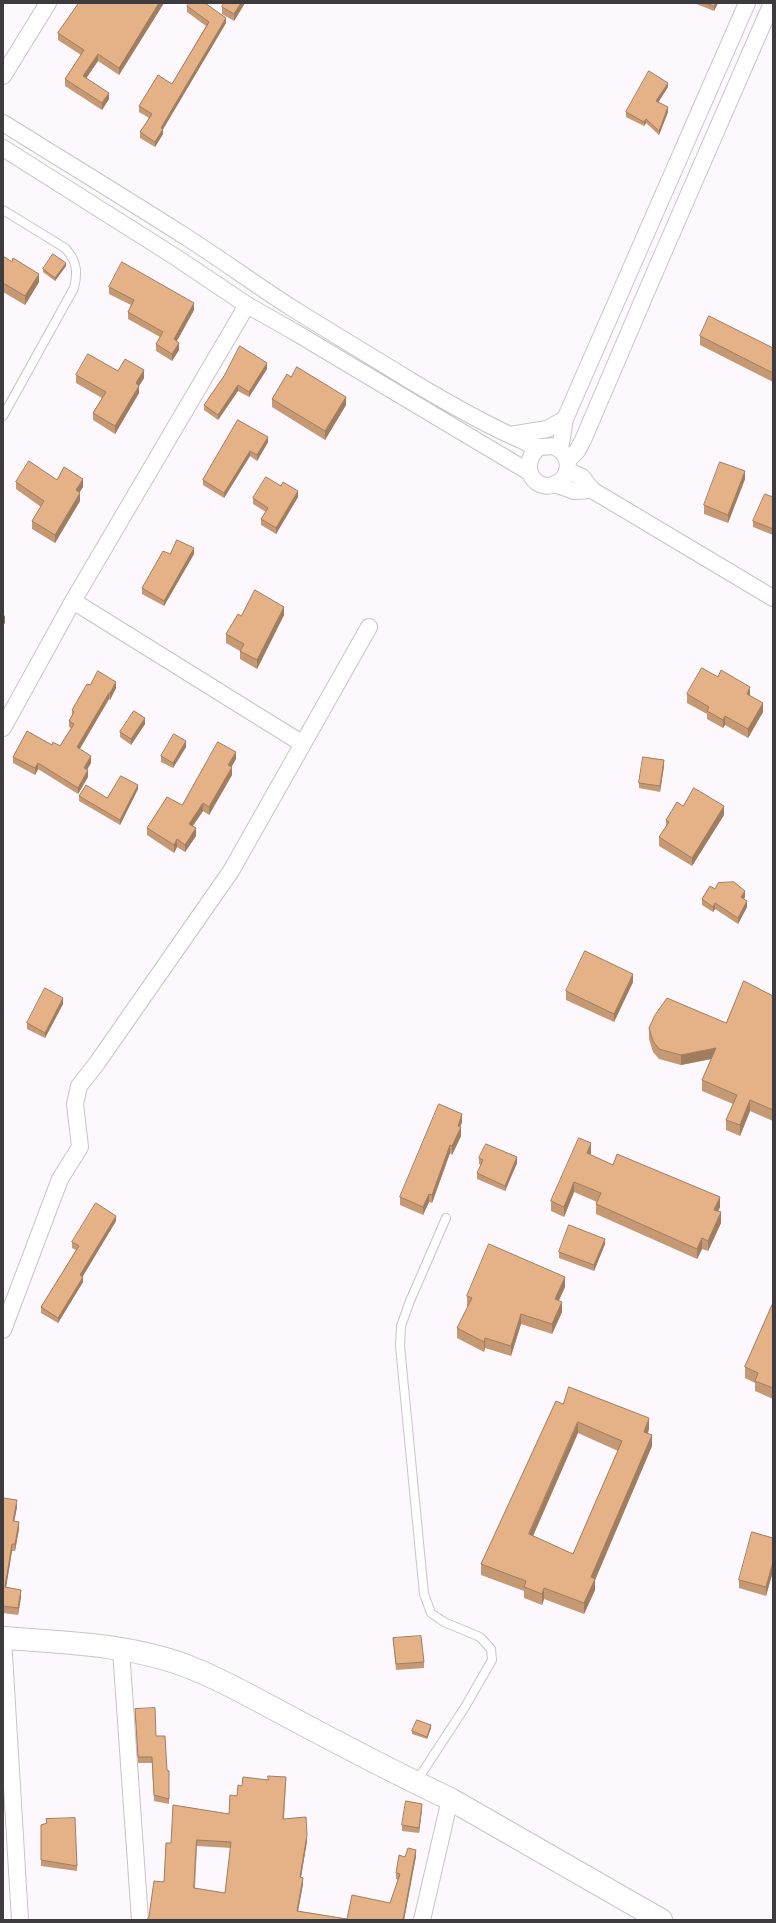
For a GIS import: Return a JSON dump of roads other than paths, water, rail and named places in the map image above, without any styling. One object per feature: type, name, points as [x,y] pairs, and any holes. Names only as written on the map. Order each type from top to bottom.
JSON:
[{"type":"street","points":[[3,76],[48,3]]},
{"type":"street","points":[[3,148],[177,258],[247,305],[294,331],[420,408],[529,472],[537,482],[543,485],[555,484],[561,481],[565,460],[565,419],[747,3]]},
{"type":"street","points":[[565,460],[577,451],[583,440],[772,3]]},
{"type":"street","points":[[3,123],[179,232],[291,307],[406,378],[510,435],[539,448],[553,446],[592,490],[773,598]]},
{"type":"street","points":[[3,728],[73,601],[247,305]]},
{"type":"street","points":[[510,435],[547,429],[565,419]]},
{"type":"street","points":[[529,472],[528,462],[532,454],[539,448]]},
{"type":"street","points":[[555,484],[574,491],[592,490]]},
{"type":"street","points":[[73,601],[303,744]]},
{"type":"street","points":[[3,1330],[60,1179],[80,1147],[75,1104],[79,1086],[97,1063],[231,871],[369,627]]},
{"type":"street","points":[[20,1920],[3,1638],[72,1643],[121,1650],[193,1668],[248,1694],[415,1783],[450,1799],[661,1920]]},
{"type":"street","points":[[121,1650],[140,1920]]},
{"type":"street","points":[[422,1920],[450,1799]]},
{"type":"lane","points":[[3,210],[65,248],[73,256],[77,268],[74,288],[3,416]]},
{"type":"lane","points":[[415,1783],[465,1707],[492,1660],[491,1649],[480,1637],[444,1622],[431,1613],[424,1594],[400,1346],[401,1326],[410,1300],[446,1218]]}]
